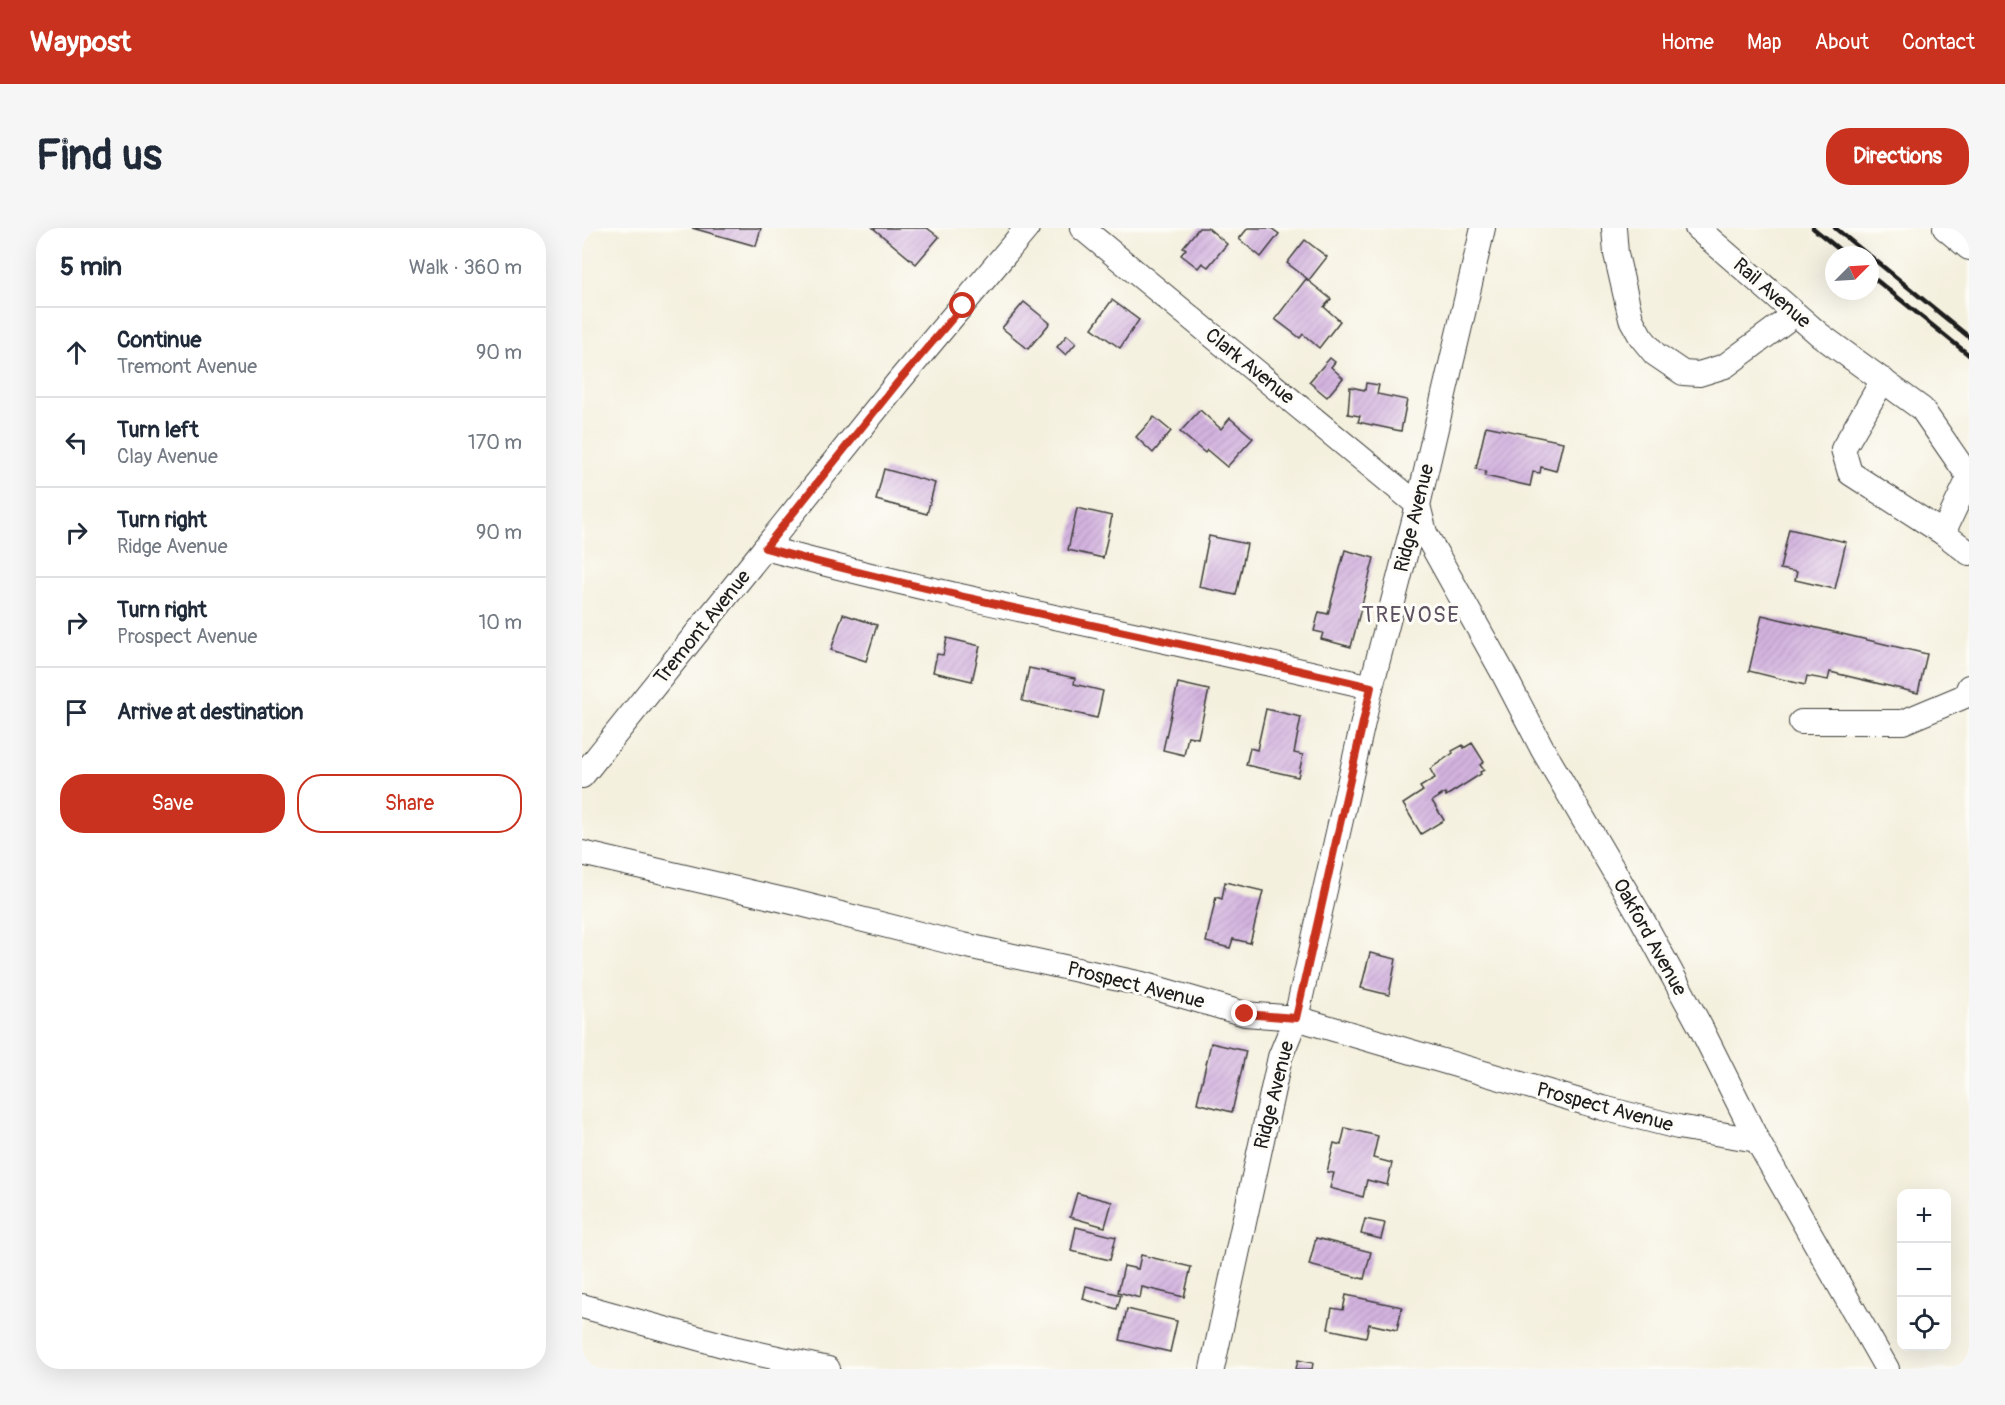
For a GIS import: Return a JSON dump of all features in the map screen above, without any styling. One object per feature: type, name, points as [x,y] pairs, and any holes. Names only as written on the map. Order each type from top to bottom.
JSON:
[{"type":"street","name":"Tremont Avenue","points":[[582,776],[898,382],[1027,228]]},
{"type":"street","name":"Clark Avenue","points":[[1082,228],[1418,505]]},
{"type":"street","name":"Ridge Avenue","points":[[1212,1369],[1280,1057],[1296,1018],[1371,687],[1418,505],[1483,228]]},
{"type":"street","points":[[1614,228],[1616,254],[1631,319],[1641,337],[1655,354],[1683,373],[1700,374],[1725,366],[1795,314]]},
{"type":"street","name":"Rail Avenue","points":[[1697,228],[1820,335],[1922,409],[1969,478]]},
{"type":"street","points":[[1945,228],[1969,248]]},
{"type":"street","points":[[1883,380],[1843,449],[1850,473],[1943,533],[1969,553]]},
{"type":"street","points":[[1943,533],[1969,478]]},
{"type":"street","name":"Oakford Avenue","points":[[1418,505],[1425,533],[1543,750],[1642,919],[1700,1026],[1757,1140],[1887,1369]]},
{"type":"street","points":[[765,548],[925,588],[1245,657],[1371,687]]},
{"type":"street","points":[[1801,722],[1903,722],[1965,696],[1969,687]]},
{"type":"street","name":"Prospect Avenue","points":[[582,853],[801,904],[963,945],[1142,984],[1245,1014],[1296,1018],[1603,1108],[1678,1127],[1757,1140]]},
{"type":"street","points":[[582,1306],[737,1349],[828,1369]]},
{"type":"building","points":[[692,228],[761,228],[756,246]]},
{"type":"building","points":[[873,228],[927,228],[939,237],[916,264]]},
{"type":"building","points":[[1199,228],[1208,228],[1227,244],[1208,267],[1202,263],[1198,268],[1181,255],[1186,249],[1183,247]]},
{"type":"building","points":[[1248,228],[1271,228],[1279,234],[1261,257],[1239,239]]},
{"type":"building","points":[[1305,240],[1327,257],[1309,280],[1287,263]]},
{"type":"building","points":[[1306,279],[1331,299],[1324,307],[1340,321],[1319,348],[1303,334],[1300,338],[1275,319]]},
{"type":"building","points":[[1112,300],[1139,320],[1120,348],[1092,328]]},
{"type":"building","points":[[1024,302],[1050,323],[1028,349],[1002,328]]},
{"type":"building","points":[[1067,335],[1076,343],[1066,355],[1057,347]]},
{"type":"building","points":[[1330,358],[1335,362],[1331,367],[1343,378],[1327,397],[1309,382]]},
{"type":"building","points":[[1366,383],[1379,385],[1377,394],[1407,400],[1401,431],[1358,422],[1360,416],[1348,414],[1350,387],[1365,390]]},
{"type":"building","points":[[1200,410],[1221,429],[1230,418],[1253,438],[1227,467],[1207,450],[1205,453],[1180,432]]},
{"type":"building","points":[[1154,417],[1171,431],[1153,453],[1136,437]]},
{"type":"building","points":[[1486,426],[1563,442],[1556,471],[1541,467],[1540,473],[1533,472],[1530,486],[1485,476],[1486,471],[1476,469]]},
{"type":"building","points":[[884,469],[935,483],[927,514],[876,500]]},
{"type":"building","points":[[1077,508],[1112,516],[1103,558],[1068,550]]},
{"type":"building","points":[[1789,529],[1846,542],[1835,589],[1795,580],[1797,572],[1780,569]]},
{"type":"building","points":[[1209,536],[1247,544],[1236,595],[1199,587]]},
{"type":"building","points":[[1345,550],[1374,558],[1351,647],[1321,639],[1323,633],[1314,631],[1319,612],[1328,614]]},
{"type":"building","points":[[843,614],[877,625],[866,661],[831,650]]},
{"type":"building","points":[[1762,615],[1927,654],[1918,693],[1830,672],[1828,680],[1807,676],[1805,685],[1749,671]]},
{"type":"building","points":[[947,638],[980,646],[972,681],[933,672],[937,654],[943,655]]},
{"type":"building","points":[[1029,668],[1075,678],[1074,684],[1103,691],[1097,718],[1022,701]]},
{"type":"building","points":[[1178,683],[1209,690],[1198,738],[1188,736],[1184,755],[1163,750]]},
{"type":"building","points":[[1266,709],[1301,717],[1294,753],[1303,755],[1298,777],[1246,765],[1250,748],[1257,750]]},
{"type":"building","points":[[1472,743],[1484,762],[1480,765],[1484,770],[1446,796],[1445,793],[1432,801],[1444,820],[1421,834],[1403,804],[1423,791],[1420,787],[1435,778],[1430,769],[1453,753],[1452,751]]},
{"type":"building","points":[[1225,882],[1263,891],[1250,943],[1233,939],[1230,948],[1206,942],[1216,897],[1222,899]]},
{"type":"building","points":[[1370,953],[1396,959],[1389,995],[1361,988]]},
{"type":"building","points":[[1211,1043],[1246,1051],[1232,1112],[1197,1103]]},
{"type":"building","points":[[1345,1128],[1378,1136],[1373,1158],[1392,1163],[1387,1185],[1367,1180],[1363,1197],[1330,1188],[1334,1173],[1327,1172],[1334,1143],[1341,1145]]},
{"type":"building","points":[[1077,1193],[1112,1202],[1105,1227],[1070,1217]]},
{"type":"building","points":[[1365,1219],[1385,1223],[1381,1239],[1361,1234]]},
{"type":"building","points":[[1076,1227],[1116,1237],[1110,1260],[1071,1251]]},
{"type":"building","points":[[1316,1238],[1371,1252],[1364,1279],[1309,1265]]},
{"type":"building","points":[[1141,1255],[1191,1267],[1184,1297],[1142,1287],[1140,1298],[1118,1292],[1124,1266],[1138,1269]]},
{"type":"building","points":[[1086,1286],[1121,1295],[1117,1309],[1083,1299]]},
{"type":"building","points":[[1346,1295],[1402,1307],[1397,1330],[1369,1324],[1366,1337],[1328,1329],[1332,1308],[1343,1310]]},
{"type":"building","points":[[1127,1309],[1177,1321],[1170,1352],[1120,1340]]},
{"type":"building","points":[[1298,1360],[1313,1363],[1312,1369],[1296,1369]]},
{"type":"railway","points":[[1813,228],[1835,246]]},
{"type":"railway","points":[[1835,228],[1857,246]]},
{"type":"railway","points":[[1879,263],[1969,337]]},
{"type":"railway","points":[[1879,282],[1969,355]]},
{"type":"district","name":"TREVOSE","points":[[1411,615]]},
{"type":"route","points":[[963,306],[898,382],[765,548],[925,588],[1245,657],[1371,687],[1296,1018],[1245,1014]]}]
